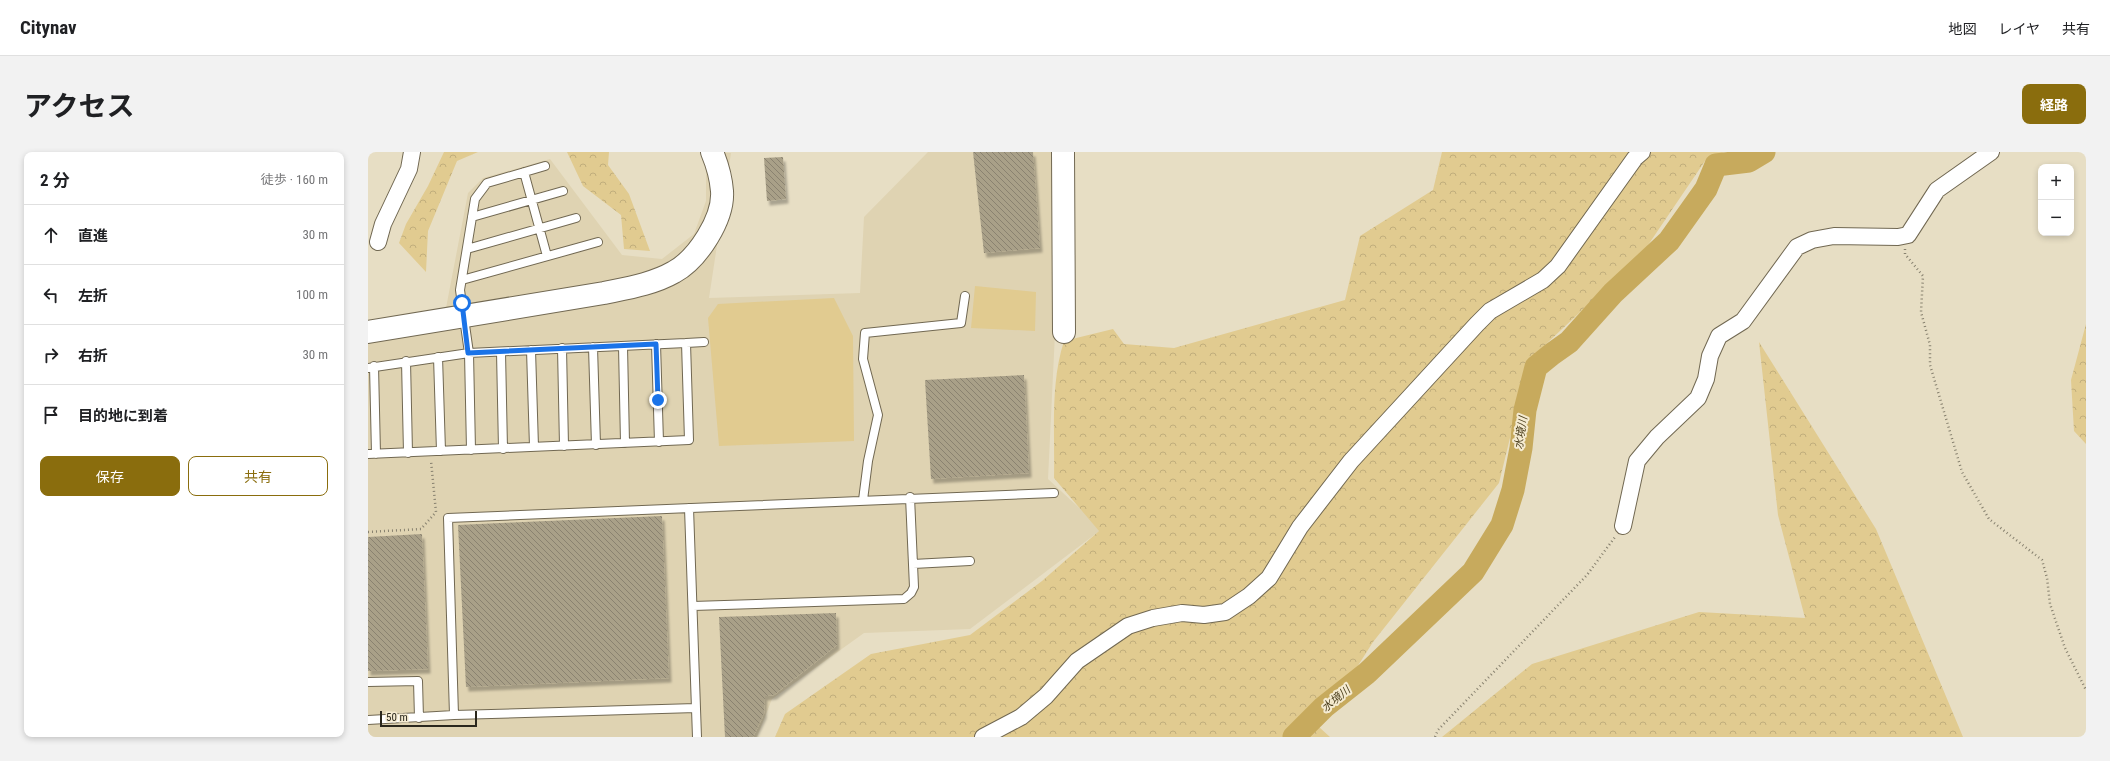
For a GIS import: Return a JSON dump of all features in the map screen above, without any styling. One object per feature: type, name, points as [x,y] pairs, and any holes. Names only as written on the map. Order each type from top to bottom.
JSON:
[{"type":"street","points":[[378,242],[383,224],[409,168],[412,152]]},
{"type":"street","points":[[368,332],[639,286],[675,272],[687,262],[707,239],[718,214],[722,192],[712,152]]},
{"type":"street","points":[[1064,152],[1064,332]]},
{"type":"street","points":[[983,737],[1021,717],[1046,696],[1077,661],[1128,626],[1153,618],[1182,613],[1204,615],[1226,612],[1270,578],[1300,527],[1374,434],[1490,311],[1543,280],[1558,266],[1635,158],[1642,152]]},
{"type":"street","points":[[1623,526],[1637,461],[1657,437],[1698,398],[1706,379],[1710,356],[1719,336],[1743,321],[1797,247],[1812,240],[1834,236],[1898,238],[1907,235],[1937,190],[1991,152]]},
{"type":"lane","points":[[471,450],[468,353],[460,290],[468,249],[475,199],[487,183],[545,166]]},
{"type":"lane","points":[[524,172],[547,256]]},
{"type":"lane","points":[[472,217],[563,191]]},
{"type":"lane","points":[[468,249],[576,218]]},
{"type":"lane","points":[[462,280],[598,242]]},
{"type":"lane","points":[[863,500],[868,461],[878,415],[863,359],[865,333],[961,323],[965,296]]},
{"type":"lane","points":[[686,343],[689,440],[372,454],[371,367],[438,356],[468,353],[704,342]]},
{"type":"lane","points":[[656,344],[659,442]]},
{"type":"lane","points":[[623,346],[625,443]]},
{"type":"lane","points":[[593,347],[596,445]]},
{"type":"lane","points":[[562,348],[564,446]]},
{"type":"lane","points":[[531,350],[534,448]]},
{"type":"lane","points":[[501,352],[503,449]]},
{"type":"lane","points":[[438,356],[441,451]]},
{"type":"lane","points":[[406,361],[408,453]]},
{"type":"lane","points":[[454,715],[448,518],[910,497],[1054,493]]},
{"type":"lane","points":[[693,606],[904,599],[911,593],[914,587],[910,497]]},
{"type":"lane","points":[[689,508],[697,737]]},
{"type":"lane","points":[[913,564],[970,561]]},
{"type":"lane","points":[[368,682],[418,681],[419,718]]},
{"type":"lane","points":[[368,720],[454,715],[696,708]]},
{"type":"path","points":[[1907,235],[1905,254],[1923,276],[1921,312],[1930,345],[1930,365],[1962,472],[1989,519],[2042,560],[2047,578],[2050,604],[2062,641],[2086,690]]},
{"type":"path","points":[[368,532],[421,529],[436,512],[431,460]]},
{"type":"path","points":[[1435,737],[1438,730],[1587,574],[1623,526]]},
{"type":"shaded area","points":[[700,152],[731,153],[709,298],[860,293],[864,217],[928,152],[1052,152],[1055,333],[1048,479],[1102,529],[970,629],[864,633],[772,699],[757,737],[368,737],[368,322],[446,308],[468,193],[483,178],[550,159],[622,255],[662,259],[694,234],[706,201],[706,167]]},
{"type":"green space","points":[[444,152],[478,152],[457,161],[428,231],[426,272],[399,243],[406,224],[428,186]]},
{"type":"green space","points":[[567,152],[609,152],[608,165],[629,194],[650,251],[624,249],[621,215],[583,186]]},
{"type":"green space","points":[[1442,152],[1724,152],[1705,161],[1642,254],[1529,360],[1499,483],[1373,642],[1319,727],[1330,737],[775,737],[785,714],[871,654],[970,635],[1042,581],[1099,531],[1054,478],[1055,392],[1064,341],[1113,329],[1124,344],[1174,348],[1345,300],[1360,236],[1433,190]]},
{"type":"green space","points":[[975,286],[1036,292],[1035,331],[971,328]]},
{"type":"green space","points":[[834,298],[853,336],[854,441],[719,446],[708,318],[718,304]]},
{"type":"green space","points":[[2086,324],[2086,444],[2074,431],[2071,380]]},
{"type":"green space","points":[[1759,342],[1876,529],[1963,737],[1442,737],[1532,664],[1699,612],[1805,618],[1778,515]]},
{"type":"building","points":[[973,152],[1033,152],[1040,248],[984,253]]},
{"type":"building","points":[[783,157],[786,199],[767,201],[764,158]]},
{"type":"building","points":[[1024,375],[1029,473],[931,479],[925,380]]},
{"type":"building","points":[[662,516],[669,678],[466,687],[458,525]]},
{"type":"building","points":[[422,534],[428,669],[368,671],[368,537]]},
{"type":"building","points":[[836,613],[837,645],[774,695],[765,696],[764,714],[753,737],[725,737],[719,617]]},
{"type":"waterway","name":"水境川","points":[[1294,737],[1324,707],[1367,673],[1473,572],[1502,525],[1513,490],[1521,448],[1525,410],[1536,367],[1569,342],[1613,293],[1669,241],[1706,189],[1716,165],[1749,161],[1764,152]]},
{"type":"route","points":[[462,303],[468,353],[656,344],[658,400]]}]
